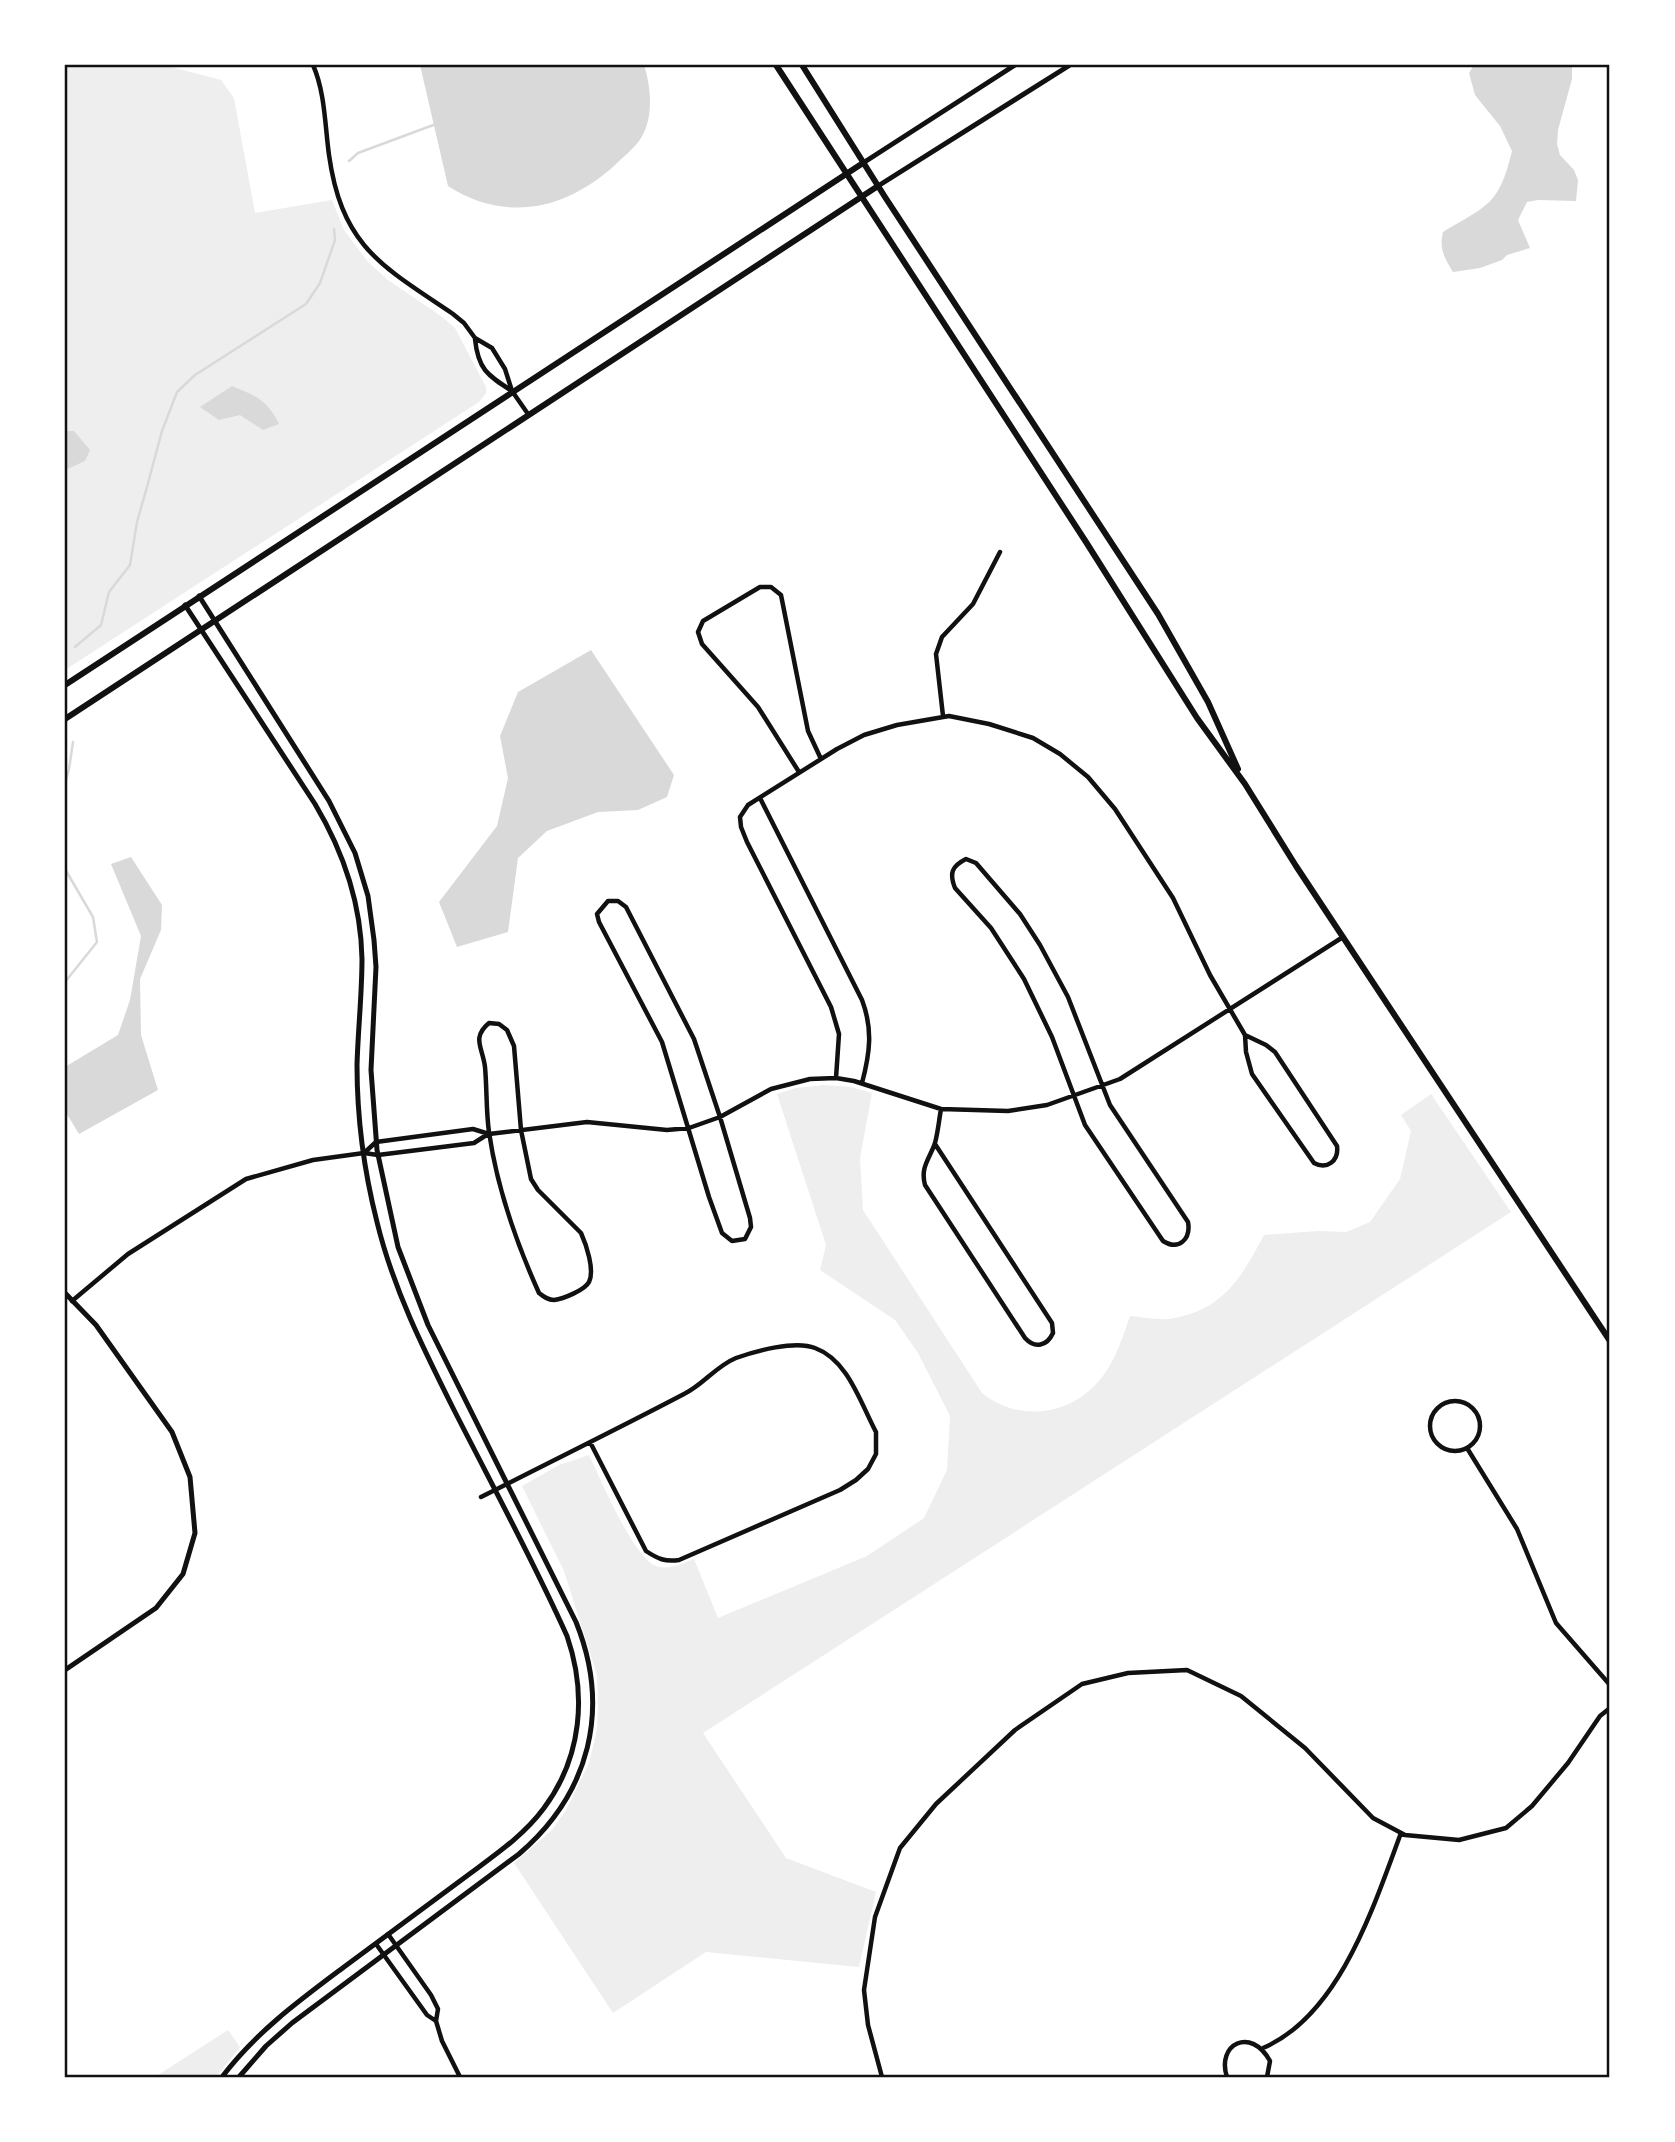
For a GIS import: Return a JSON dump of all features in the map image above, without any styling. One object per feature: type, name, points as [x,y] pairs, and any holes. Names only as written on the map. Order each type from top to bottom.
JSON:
[{"type":"main road","points":[[776,65],[1197,718],[1245,784],[1610,1340]]},
{"type":"main road","points":[[802,65],[863,163],[1158,614],[1208,702],[1245,784]]},
{"type":"main road","points":[[65,685],[863,163]]},
{"type":"main road","points":[[65,719],[878,186]]},
{"type":"street","points":[[313,65],[321,90],[335,189],[358,239],[382,265],[453,314],[475,338],[492,348],[505,369],[512,391],[528,414]]},
{"type":"street","points":[[863,163],[1015,65]]},
{"type":"street","points":[[878,186],[1070,65]]},
{"type":"street","points":[[475,338],[477,357],[490,377],[512,391]]},
{"type":"street","points":[[943,716],[936,654],[942,637],[973,604],[1000,552]]},
{"type":"street","points":[[799,772],[758,708],[702,643],[698,632],[703,621],[760,587],[771,587],[781,595],[805,721],[821,759]]},
{"type":"street","points":[[199,596],[333,808],[351,843],[368,896],[374,940],[376,967],[371,1070],[377,1155],[391,1223],[410,1283],[432,1334],[564,1597],[583,1642],[593,1687],[589,1741],[572,1790],[540,1835],[519,1854],[283,2031],[239,2077]]},
{"type":"street","points":[[184,605],[320,813],[348,875],[361,943],[357,1066],[363,1153],[377,1224],[398,1290],[429,1359],[559,1620],[572,1651],[580,1700],[575,1744],[566,1771],[552,1796],[528,1826],[272,2022],[222,2077]]},
{"type":"street","points":[[836,1078],[838,1034],[831,1007],[777,904],[741,827],[740,817],[743,811],[760,798],[799,772],[864,736],[897,725],[943,716],[989,724],[1033,738],[1060,754],[1088,777],[1115,809],[1173,898],[1210,975],[1245,1035],[1252,1074],[1314,1163],[1326,1166],[1332,1163],[1336,1158],[1337,1146],[1284,1063],[1266,1045],[1245,1035]]},
{"type":"street","points":[[760,798],[868,1016],[869,1055],[862,1083]]},
{"type":"street","points":[[966,859],[976,863],[1020,914],[1068,997],[1103,1086],[1110,1105],[1188,1222],[1190,1232],[1186,1240],[1178,1245],[1163,1241],[1089,1131],[1073,1098],[1052,1037],[1024,979],[991,928],[955,888],[951,870],[956,863],[966,859]]},
{"type":"street","points":[[608,901],[618,901],[626,907],[683,1016],[694,1039],[720,1117],[751,1227],[745,1238],[739,1241],[732,1241],[722,1233],[662,1042],[599,922],[597,914],[608,901]]},
{"type":"street","points":[[363,1153],[376,1142],[472,1129],[489,1134],[587,1122],[667,1130],[690,1128],[720,1117],[771,1089],[810,1079],[836,1078],[862,1083],[941,1109],[1008,1111],[1047,1105],[1103,1086],[1143,1066],[1343,937]]},
{"type":"street","points":[[489,1023],[499,1024],[507,1030],[514,1046],[521,1130],[531,1179],[538,1190],[581,1233],[585,1241],[591,1274],[589,1283],[558,1299],[545,1298],[539,1293],[509,1220],[489,1134],[485,1065],[478,1041],[481,1030],[489,1023]]},
{"type":"street","points":[[934,1144],[1052,1323],[1053,1333],[1046,1343],[1038,1346],[1030,1344],[1025,1338],[928,1192],[923,1178],[941,1109]]},
{"type":"street","points":[[72,1301],[128,1254],[246,1179],[313,1160],[474,1143],[489,1134]]},
{"type":"street","points":[[65,1293],[96,1325],[172,1432],[190,1477],[195,1533],[183,1574],[156,1608],[65,1670]]},
{"type":"street","points":[[481,1497],[688,1392],[733,1359],[795,1345],[813,1347],[831,1356],[842,1367],[876,1432],[877,1443],[876,1454],[868,1469],[840,1490],[668,1562],[657,1559],[646,1551],[590,1442]]},
{"type":"street","points":[[1456,1401],[1471,1407],[1476,1413],[1480,1428],[1474,1443],[1467,1448],[1454,1451],[1435,1441],[1430,1426],[1432,1418],[1441,1406],[1456,1401]]},
{"type":"street","points":[[1467,1448],[1517,1529],[1556,1623],[1610,1685]]},
{"type":"street","points":[[882,2077],[872,2043],[864,1990],[875,1917],[900,1848],[936,1804],[1015,1730],[1082,1684],[1128,1673],[1188,1670],[1241,1696],[1305,1748],[1373,1818],[1405,1835],[1459,1840],[1506,1828],[1532,1806],[1568,1763],[1600,1717],[1610,1709]]},
{"type":"street","points":[[1263,2048],[1274,2043],[1314,2011],[1343,1973],[1401,1833]]},
{"type":"street","points":[[388,1934],[431,1995],[438,2009],[436,2021],[447,2053],[460,2077]]},
{"type":"street","points":[[376,1944],[427,2015],[436,2021]]},
{"type":"street","points":[[1227,2077],[1225,2056],[1232,2047],[1242,2042],[1250,2042],[1263,2048],[1270,2061],[1267,2077]]},
{"type":"shaded area","points":[[65,65],[164,65],[221,80],[234,98],[255,213],[332,200],[344,230],[368,262],[388,280],[455,328],[486,387],[486,393],[479,402],[65,670]]},
{"type":"shaded area","points":[[420,65],[644,65],[650,92],[648,121],[641,138],[632,149],[596,180],[576,192],[556,201],[534,206],[491,205],[448,186]]},
{"type":"shaded area","points":[[1474,65],[1572,65],[1572,79],[1558,130],[1557,144],[1560,155],[1574,170],[1578,180],[1576,201],[1527,202],[1518,220],[1530,248],[1480,268],[1453,272],[1443,253],[1443,232],[1490,202],[1502,183],[1512,151],[1500,126],[1475,95],[1469,73]]},
{"type":"shaded area","points":[[232,386],[260,400],[279,424],[263,430],[240,415],[219,420],[200,407]]},
{"type":"shaded area","points":[[65,431],[74,431],[90,450],[85,461],[65,470]]},
{"type":"shaded area","points":[[591,650],[674,775],[667,797],[638,810],[598,812],[547,831],[518,858],[508,932],[457,947],[439,902],[497,826],[508,778],[500,736],[518,692]]},
{"type":"shaded area","points":[[131,857],[162,905],[161,930],[140,979],[141,1035],[158,1090],[79,1134],[65,1111],[65,1067],[118,1035],[130,1000],[141,936],[111,864]]},
{"type":"shaded area","points":[[824,1085],[851,1087],[872,1093],[860,1158],[863,1210],[982,1393],[995,1402],[1025,1411],[1056,1408],[1085,1394],[1108,1368],[1130,1316],[1169,1319],[1188,1315],[1217,1300],[1238,1278],[1264,1235],[1346,1232],[1370,1222],[1400,1179],[1411,1131],[1401,1115],[1431,1094],[1511,1212],[703,1733],[786,1858],[876,1892],[859,1967],[706,1952],[613,2013],[514,1863],[552,1830],[566,1810],[589,1763],[597,1730],[598,1709],[597,1675],[564,1571],[522,1486],[559,1465],[589,1455],[617,1514],[644,1556],[652,1564],[662,1567],[694,1559],[718,1618],[867,1556],[924,1518],[947,1470],[950,1416],[918,1353],[895,1320],[820,1270],[826,1245],[777,1094],[796,1088]]},
{"type":"shaded area","points":[[228,2030],[240,2047],[216,2077],[155,2077]]},
{"type":"waterway","points":[[349,161],[358,153],[436,124]]},
{"type":"waterway","points":[[75,647],[101,625],[109,592],[130,565],[137,522],[162,431],[177,392],[195,375],[306,304],[320,283],[335,240],[334,229]]},
{"type":"waterway","points":[[65,784],[73,742]]},
{"type":"waterway","points":[[65,869],[93,917],[97,942],[65,982]]}]
